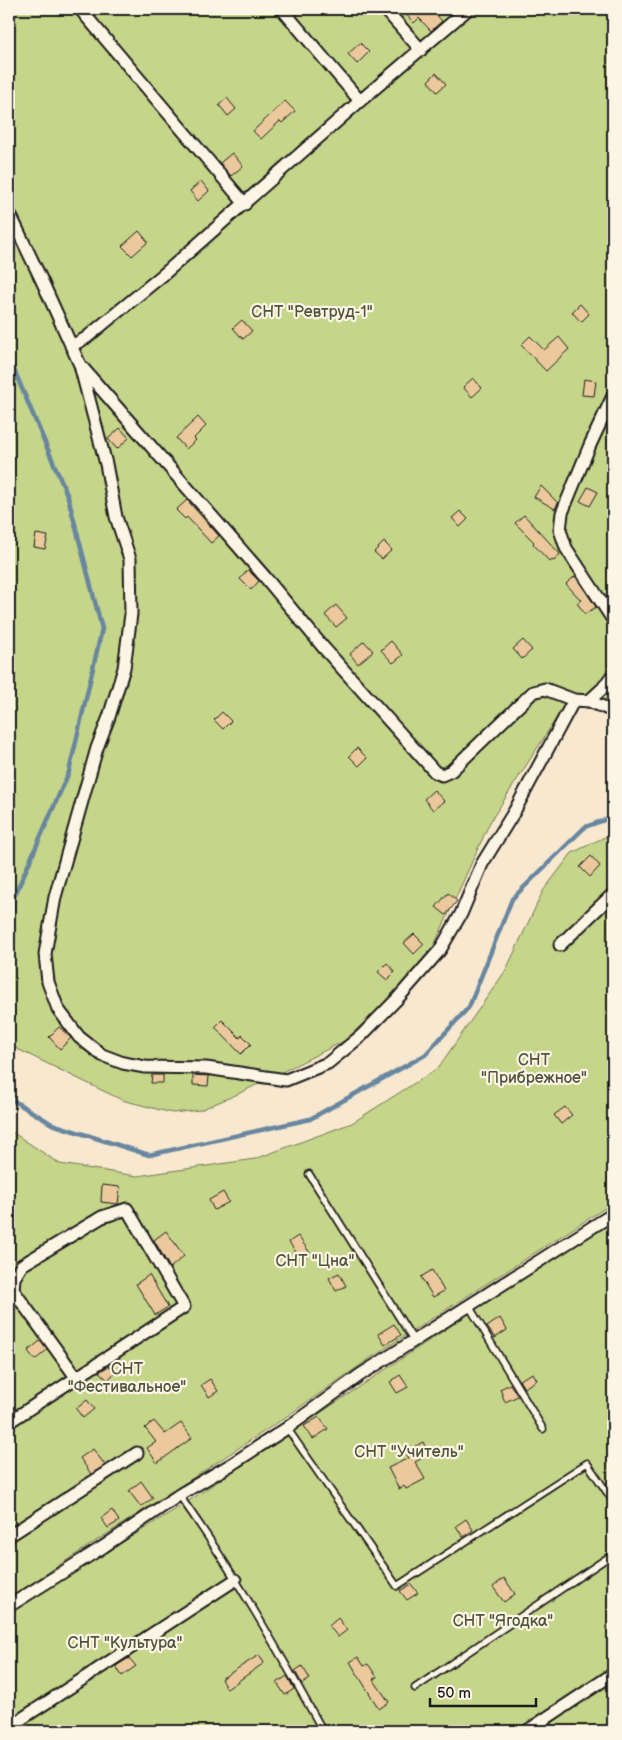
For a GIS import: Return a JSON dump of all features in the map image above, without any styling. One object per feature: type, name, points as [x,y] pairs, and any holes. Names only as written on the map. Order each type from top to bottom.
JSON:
[{"type":"street","points":[[80,9],[245,204]]},
{"type":"street","points":[[282,9],[360,101]]},
{"type":"street","points":[[385,9],[420,50]]},
{"type":"street","points":[[72,346],[86,338],[123,308],[468,9]]},
{"type":"street","points":[[9,212],[80,365],[106,464],[116,517],[130,559],[131,614],[124,668],[109,718],[97,748],[57,887],[46,954],[48,982],[58,1009],[80,1037],[102,1055],[123,1063],[145,1067],[206,1068],[286,1080],[328,1063],[361,1036],[398,998],[440,950],[461,914],[482,864],[514,812],[574,700]]},
{"type":"street","points":[[80,365],[266,577],[323,647],[434,772],[442,775],[451,771],[533,692],[545,689],[574,700],[589,701],[613,711]]},
{"type":"street","points":[[613,396],[590,445],[562,513],[560,530],[566,548],[613,620]]},
{"type":"street","points":[[589,701],[603,688],[613,674]]},
{"type":"street","points":[[560,945],[613,894]]},
{"type":"street","points":[[9,1422],[184,1306],[127,1209],[102,1217],[22,1264],[14,1278],[13,1290],[76,1377]]},
{"type":"street","points":[[9,1606],[103,1547],[179,1495],[232,1464],[287,1428],[360,1375],[613,1214]]},
{"type":"street","points":[[9,1536],[137,1453]]},
{"type":"street","points":[[9,1727],[235,1580]]},
{"type":"street","points":[[527,1731],[613,1674]]},
{"type":"lane","points":[[310,1174],[414,1341]]},
{"type":"lane","points":[[469,1306],[544,1429]]},
{"type":"lane","points":[[287,1428],[398,1586],[587,1463],[613,1502]]},
{"type":"lane","points":[[179,1495],[208,1536],[235,1580],[323,1731]]},
{"type":"lane","points":[[415,1688],[613,1554]]},
{"type":"green space","name":"СНТ \"Ревтруд-1\"","points":[[9,9],[613,9],[613,714],[566,703],[490,822],[433,948],[392,997],[344,1041],[238,1094],[200,1110],[172,1113],[122,1100],[9,1045]]},
{"type":"green space","points":[[613,833],[613,1203],[375,1355],[280,1421],[9,1598],[9,1130],[60,1164],[137,1176],[255,1159],[352,1123],[438,1068],[506,970],[543,891],[572,853]]},
{"type":"green space","points":[[613,1221],[613,1731],[9,1731],[9,1613],[187,1502],[467,1315]]},
{"type":"building","points":[[401,9],[431,9],[442,21],[431,31],[419,18],[414,23]]},
{"type":"building","points":[[360,43],[369,52],[357,64],[348,54]]},
{"type":"building","points":[[436,73],[446,84],[437,92],[428,81]]},
{"type":"building","points":[[227,98],[236,109],[228,116],[219,105]]},
{"type":"building","points":[[285,101],[295,111],[282,123],[280,121],[261,139],[253,131]]},
{"type":"building","points":[[232,153],[243,166],[231,176],[220,163]]},
{"type":"building","points":[[201,181],[209,191],[198,201],[190,191]]},
{"type":"building","points":[[139,231],[148,242],[132,256],[122,246]]},
{"type":"building","points":[[580,304],[589,314],[581,322],[572,312]]},
{"type":"building","points":[[242,320],[252,331],[243,339],[233,328]]},
{"type":"building","points":[[530,336],[544,350],[559,337],[569,349],[546,371],[521,345]]},
{"type":"building","points":[[473,378],[482,388],[472,397],[463,387]]},
{"type":"building","points":[[584,379],[596,381],[594,396],[582,395]]},
{"type":"building","points":[[198,417],[206,426],[194,438],[196,440],[186,449],[176,438]]},
{"type":"building","points":[[120,428],[129,438],[117,449],[108,439]]},
{"type":"building","points":[[541,486],[558,503],[555,509],[534,497]]},
{"type":"building","points":[[588,487],[598,492],[590,506],[580,501]]},
{"type":"building","points":[[187,500],[219,536],[211,543],[187,517],[185,519],[176,510]]},
{"type":"building","points":[[460,511],[468,519],[460,527],[452,518]]},
{"type":"building","points":[[524,515],[560,554],[554,561],[550,562],[515,523]]},
{"type":"building","points":[[36,534],[48,536],[45,549],[34,547]]},
{"type":"building","points":[[384,542],[392,550],[382,559],[374,552]]},
{"type":"building","points":[[248,570],[259,581],[251,590],[240,579]]},
{"type":"building","points":[[575,576],[596,607],[585,614],[577,603],[581,600],[566,584]]},
{"type":"building","points":[[336,605],[347,618],[336,627],[325,615]]},
{"type":"building","points":[[523,640],[532,650],[522,659],[513,649]]},
{"type":"building","points":[[364,641],[373,651],[358,664],[350,654]]},
{"type":"building","points":[[391,641],[403,655],[393,663],[381,650]]},
{"type":"building","points":[[222,712],[231,721],[223,729],[214,720]]},
{"type":"building","points":[[357,748],[367,758],[359,766],[349,756]]},
{"type":"building","points":[[434,790],[444,801],[433,810],[424,799]]},
{"type":"building","points":[[591,856],[600,866],[590,877],[580,867]]},
{"type":"building","points":[[448,893],[457,901],[446,915],[436,907]]},
{"type":"building","points":[[414,934],[424,944],[414,954],[404,943]]},
{"type":"building","points":[[387,963],[395,972],[387,980],[378,972]]},
{"type":"building","points":[[222,1020],[240,1038],[242,1035],[251,1044],[241,1054],[215,1027]]},
{"type":"building","points":[[59,1027],[71,1038],[60,1049],[49,1037]]},
{"type":"building","points":[[152,1075],[163,1075],[163,1083],[151,1083]]},
{"type":"building","points":[[193,1075],[209,1076],[208,1086],[193,1085]]},
{"type":"building","points":[[565,1107],[572,1115],[561,1124],[554,1115]]},
{"type":"building","points":[[102,1185],[120,1187],[118,1204],[101,1202]]},
{"type":"building","points":[[223,1192],[229,1202],[214,1210],[209,1200]]},
{"type":"building","points":[[166,1231],[184,1256],[170,1268],[154,1240]]},
{"type":"building","points":[[298,1236],[310,1253],[301,1260],[289,1242]]},
{"type":"building","points":[[432,1270],[444,1291],[433,1297],[421,1277]]},
{"type":"building","points":[[339,1273],[346,1286],[336,1291],[329,1278]]},
{"type":"building","points":[[149,1275],[168,1307],[155,1315],[136,1284]]},
{"type":"building","points":[[500,1318],[507,1330],[495,1338],[487,1327]]},
{"type":"building","points":[[394,1324],[401,1335],[385,1345],[378,1334]]},
{"type":"building","points":[[40,1341],[47,1350],[35,1360],[28,1351]]},
{"type":"building","points":[[109,1366],[115,1372],[108,1380],[99,1372]]},
{"type":"building","points":[[533,1373],[537,1380],[524,1388],[519,1380]]},
{"type":"building","points":[[400,1375],[408,1387],[397,1393],[390,1382]]},
{"type":"building","points":[[210,1379],[218,1391],[209,1397],[201,1385]]},
{"type":"building","points":[[510,1384],[518,1396],[505,1402],[500,1389]]},
{"type":"building","points":[[87,1400],[94,1409],[83,1418],[76,1409]]},
{"type":"building","points":[[319,1417],[328,1429],[313,1439],[304,1426]]},
{"type":"building","points":[[154,1421],[165,1434],[181,1423],[192,1438],[157,1463],[147,1448],[156,1442],[145,1428]]},
{"type":"building","points":[[423,1442],[429,1454],[415,1462],[425,1479],[406,1489],[404,1486],[399,1489],[388,1468],[409,1458],[405,1452]]},
{"type":"building","points":[[93,1449],[105,1465],[91,1474],[80,1458]]},
{"type":"building","points":[[141,1481],[153,1498],[141,1507],[129,1491]]},
{"type":"building","points":[[112,1510],[119,1521],[108,1528],[101,1518]]},
{"type":"building","points":[[466,1519],[473,1530],[463,1537],[456,1526]]},
{"type":"building","points":[[504,1578],[515,1594],[504,1602],[493,1587]]},
{"type":"building","points":[[411,1584],[418,1593],[407,1600],[400,1591]]},
{"type":"building","points":[[338,1618],[347,1630],[338,1637],[329,1626]]},
{"type":"building","points":[[259,1655],[264,1663],[227,1689],[221,1679]]},
{"type":"building","points":[[358,1657],[364,1666],[368,1664],[377,1677],[373,1679],[389,1702],[379,1709],[350,1662]]},
{"type":"building","points":[[129,1658],[136,1666],[122,1676],[116,1666]]},
{"type":"building","points":[[302,1666],[310,1679],[302,1684],[295,1671]]},
{"type":"building","points":[[287,1676],[294,1689],[285,1695],[277,1683]]},
{"type":"waterway","points":[[9,358],[68,497],[102,629],[69,772],[14,897],[9,935]]},
{"type":"waterway","points":[[9,1098],[52,1124],[149,1155],[310,1119],[425,1055],[469,1007],[512,899],[585,827],[613,817]]},
{"type":"park label","name":"СНТ \"Прибрежное\"","points":[[534,1069]]},
{"type":"park label","name":"СНТ \"Цна\"","points":[[315,1261]]},
{"type":"park label","name":"СНТ \"Фестивальное\"","points":[[127,1378]]},
{"type":"park label","name":"СНТ \"Учитель\"","points":[[409,1452]]},
{"type":"park label","name":"СНТ \"Ягодка\"","points":[[503,1621]]},
{"type":"park label","name":"СНТ \"Культура\"","points":[[125,1643]]}]
